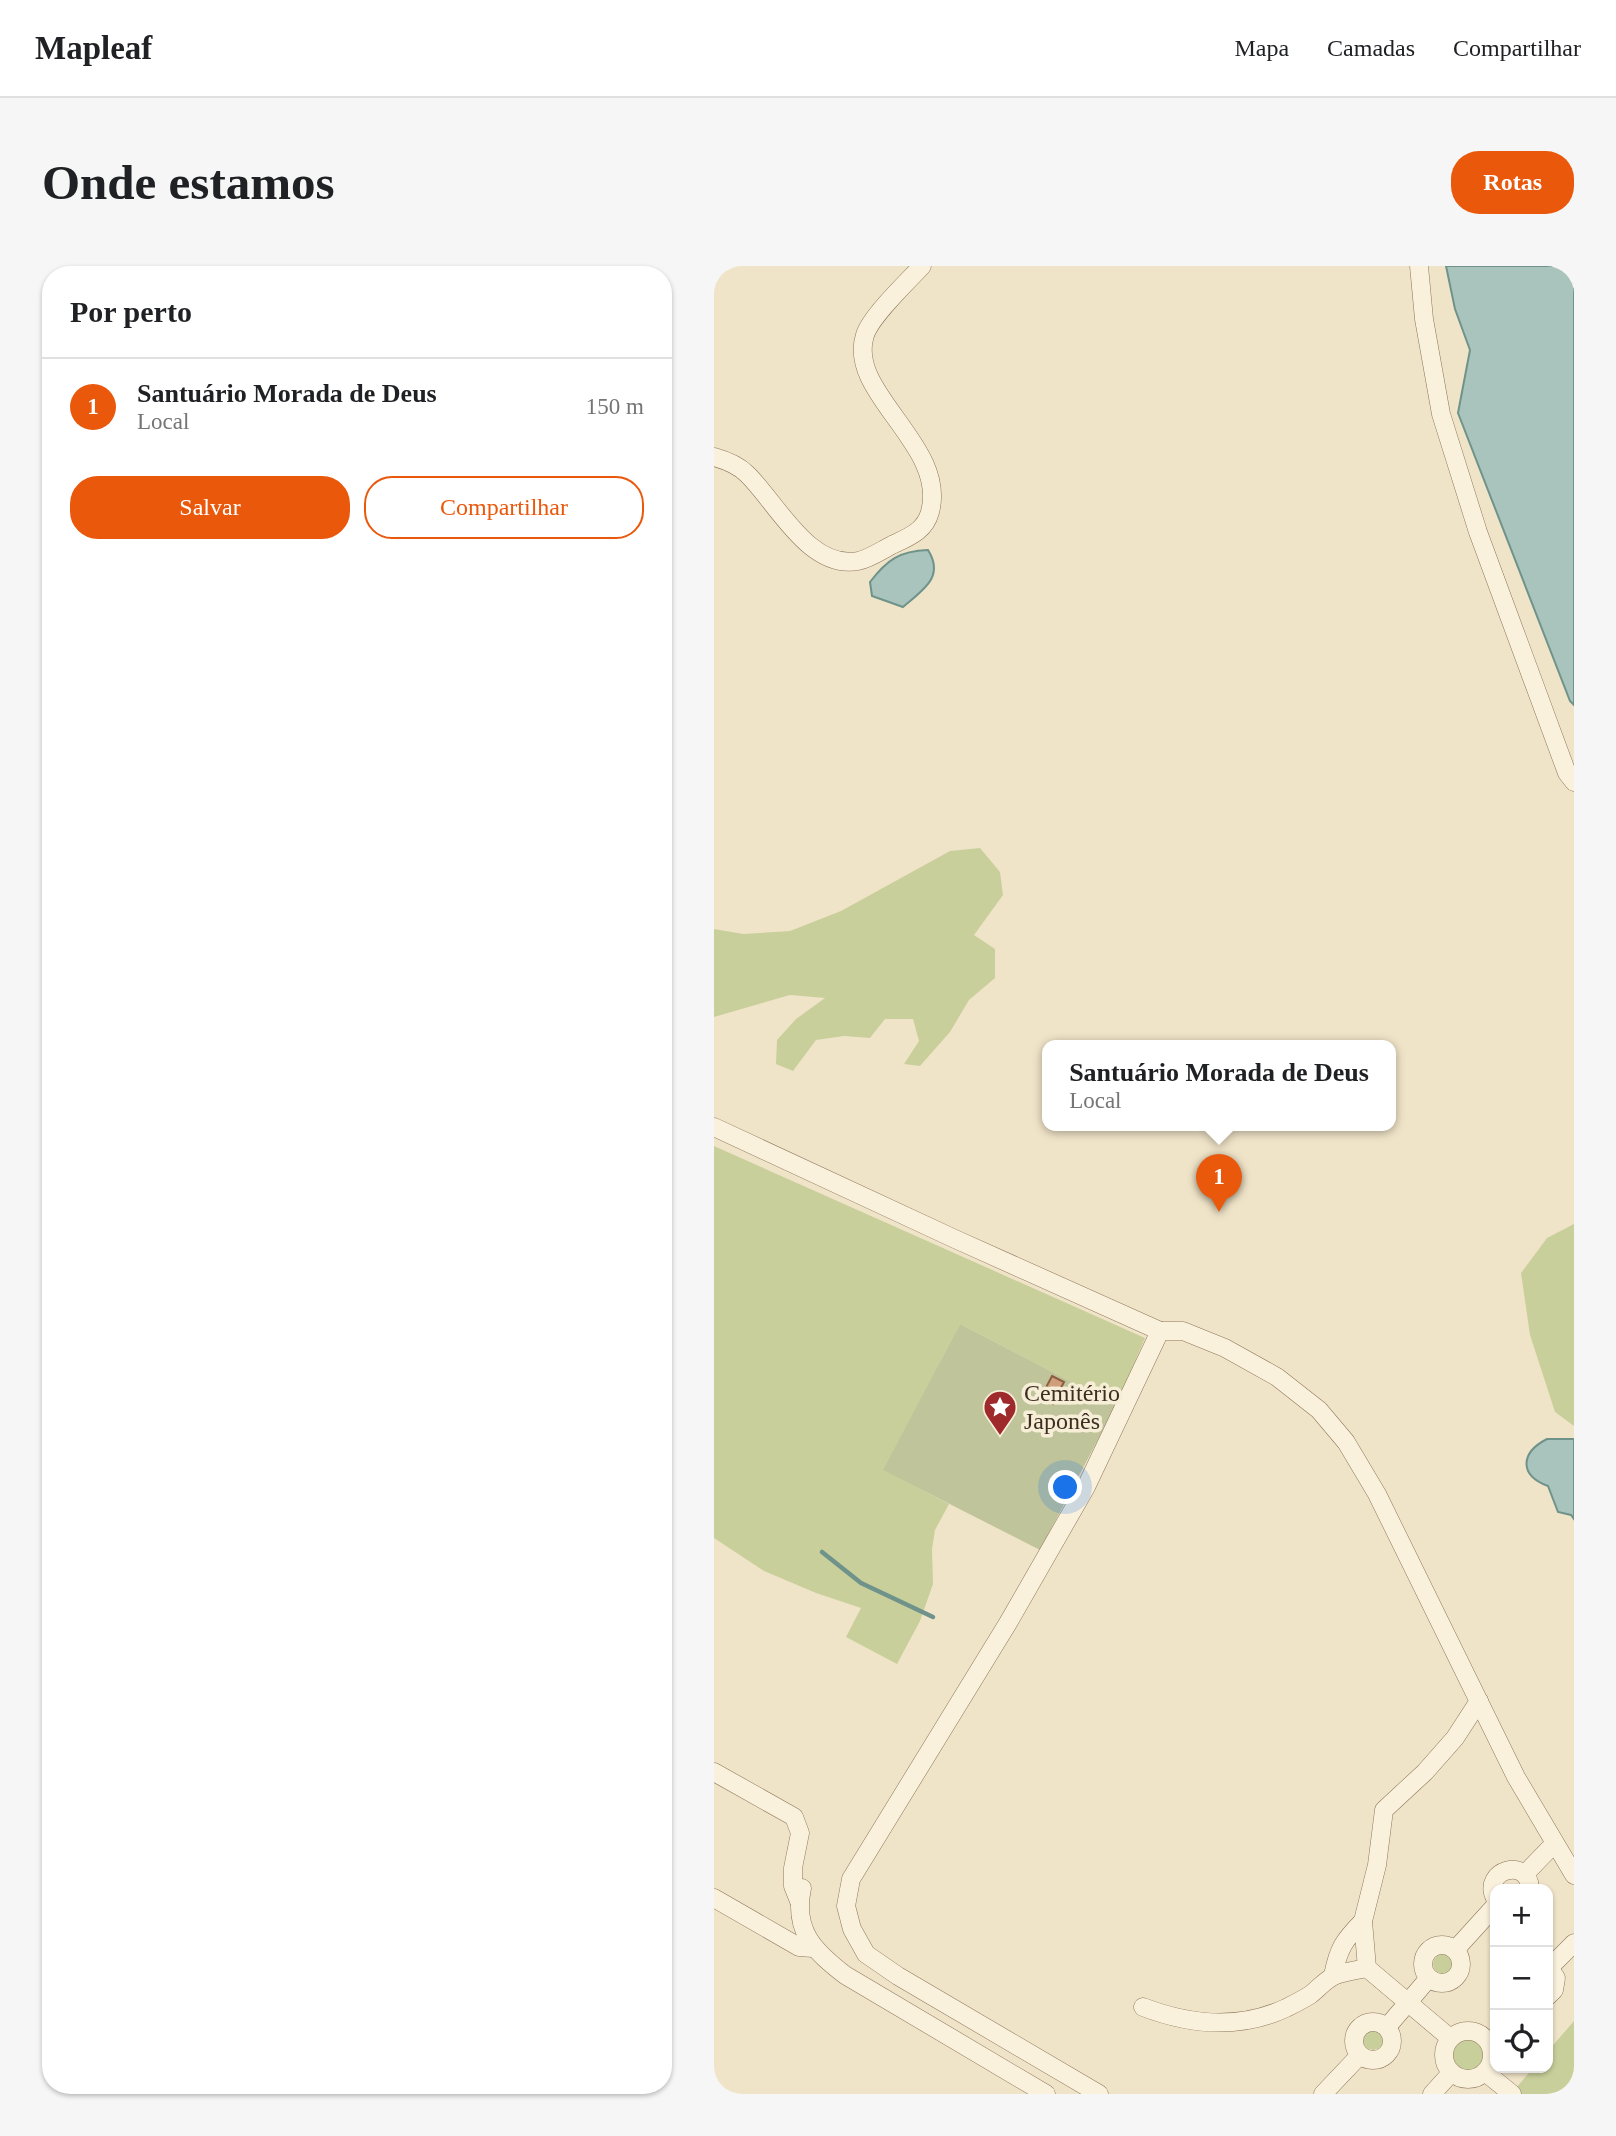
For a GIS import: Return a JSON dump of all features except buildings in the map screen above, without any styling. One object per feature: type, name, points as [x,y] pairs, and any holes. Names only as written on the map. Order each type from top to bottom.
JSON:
[{"type":"street","points":[[714,457],[745,472],[816,552],[838,561],[859,561],[915,535],[927,522],[933,501],[932,481],[920,454],[866,370],[862,351],[865,334],[876,317],[922,266]]},
{"type":"street","points":[[1419,266],[1424,319],[1441,414],[1478,532],[1567,773],[1574,782]]},
{"type":"street","points":[[714,1127],[1160,1331],[1183,1331],[1225,1348],[1277,1377],[1319,1410],[1346,1442],[1377,1494],[1516,1777],[1574,1875]]},
{"type":"street","points":[[1099,2094],[898,1976],[866,1954],[852,1929],[846,1906],[851,1879],[1008,1623],[1086,1487],[1160,1331]]},
{"type":"street","points":[[1450,2038],[1367,1968],[1363,1921],[1377,1865],[1384,1810],[1425,1772],[1455,1738],[1479,1701]]},
{"type":"street","points":[[714,1772],[794,1818],[800,1833],[793,1868],[793,1886],[801,1895],[803,1925],[813,1948],[845,1975],[1046,2094]]},
{"type":"street","points":[[1493,1884],[1502,1872],[1514,1869],[1527,1882],[1554,1844]]},
{"type":"street","points":[[714,1898],[799,1947],[813,1948]]},
{"type":"street","points":[[1323,2094],[1360,2055],[1354,2044],[1356,2032],[1364,2024],[1376,2022],[1387,2027],[1428,1979],[1422,1968],[1424,1956],[1432,1948],[1444,1945],[1455,1950],[1490,1912]]},
{"type":"street","points":[[1333,1976],[1337,1954],[1345,1939],[1363,1921]]},
{"type":"street","points":[[1553,1963],[1574,1943]]},
{"type":"street","points":[[1143,2007],[1170,2017],[1199,2023],[1228,2023],[1257,2018],[1293,2004],[1333,1976],[1367,1968]]},
{"type":"street","points":[[1553,1973],[1556,1978],[1553,1991]]},
{"type":"street","points":[[1490,2032],[1461,2032],[1450,2038],[1444,2050],[1444,2062],[1451,2073],[1462,2080],[1475,2079],[1490,2064]]},
{"type":"street","points":[[1485,2072],[1512,2094]]},
{"type":"street","points":[[1432,2094],[1451,2073]]},
{"type":"green space","points":[[980,848],[1000,872],[1003,895],[974,935],[995,949],[995,978],[969,1000],[950,1032],[920,1066],[904,1064],[919,1041],[913,1019],[885,1019],[870,1038],[844,1036],[816,1040],[793,1071],[776,1064],[777,1040],[796,1019],[825,998],[790,995],[714,1017],[714,929],[743,934],[790,931],[841,911],[950,851]]},
{"type":"green space","points":[[714,1146],[1145,1338],[1116,1405],[960,1324],[884,1470],[949,1504],[935,1530],[932,1549],[933,1584],[920,1621],[897,1664],[846,1637],[861,1608],[764,1571],[714,1538]]},
{"type":"green space","points":[[1574,1224],[1574,1426],[1555,1412],[1530,1335],[1521,1273],[1547,1238]]},
{"type":"green space","name":"Cemitério Japonês","points":[[960,1324],[1116,1405],[1040,1550],[883,1470]]},
{"type":"green space","points":[[1439,1954],[1447,1954],[1453,1964],[1447,1974],[1439,1974],[1433,1968],[1433,1960]]},
{"type":"green space","points":[[1574,2021],[1574,2094],[1511,2094],[1529,2073],[1553,2073],[1553,2045]]},
{"type":"green space","points":[[1369,2030],[1377,2030],[1383,2040],[1377,2050],[1369,2050],[1363,2044],[1363,2036]]},
{"type":"green space","points":[[1468,2038],[1480,2042],[1484,2054],[1480,2066],[1468,2070],[1456,2066],[1452,2054],[1456,2042]]},
{"type":"water","points":[[1446,266],[1574,266],[1574,705],[1570,701],[1458,413],[1470,350],[1455,309]]},
{"type":"water","points":[[928,550],[933,560],[933,575],[924,589],[903,607],[872,596],[870,582],[888,562],[909,552]]},
{"type":"water","points":[[1547,1439],[1574,1439],[1574,1519],[1571,1515],[1558,1512],[1548,1486],[1532,1476],[1528,1470],[1528,1457]]},
{"type":"waterway","points":[[822,1552],[861,1583],[933,1617]]},
{"type":"place","name":"Santuário Morada de Deus","points":[[1219,1212]]},
{"type":"place","name":"Cemitério Japonês","points":[[1000,1437]]}]
